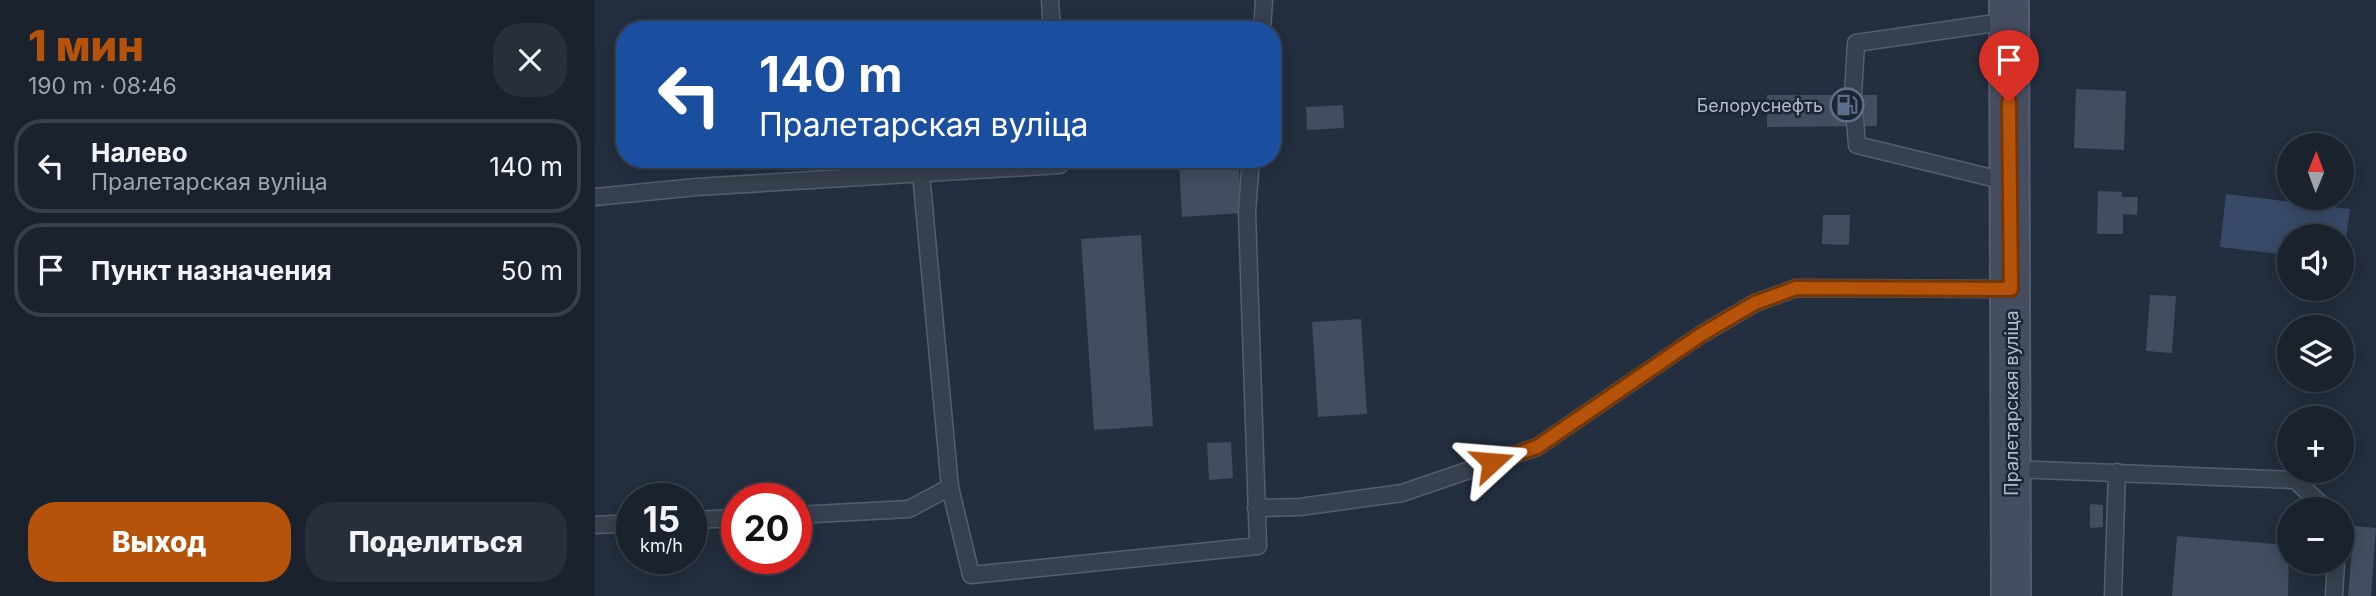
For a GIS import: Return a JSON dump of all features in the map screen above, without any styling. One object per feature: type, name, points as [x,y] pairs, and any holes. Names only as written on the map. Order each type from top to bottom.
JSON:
[{"type":"main road","name":"Пралетарская вуліца","points":[[2009,11],[2011,596]]},
{"type":"lane","points":[[1050,0],[1051,21]]},
{"type":"lane","points":[[1263,21],[1264,0]]},
{"type":"lane","points":[[2009,11],[1856,43],[1853,95],[1857,145],[2009,182]]},
{"type":"lane","points":[[595,197],[696,187],[1014,168]]},
{"type":"lane","points":[[921,174],[950,487],[971,575],[1258,546],[1247,212],[1250,168]]},
{"type":"lane","points":[[1257,508],[1300,507],[1402,493],[1537,447],[1702,334],[1755,303],[1796,288],[2011,289]]},
{"type":"lane","points":[[2011,470],[2295,480],[2313,497]]},
{"type":"lane","points":[[2113,596],[2117,472]]},
{"type":"lane","points":[[812,514],[909,509],[950,487]]},
{"type":"lane","points":[[595,525],[616,524]]},
{"type":"lane","points":[[2334,596],[2335,574]]},
{"type":"water","points":[[2226,194],[2277,200],[2277,210],[2350,210],[2348,224],[2277,224],[2277,254],[2220,247]]},
{"type":"building","points":[[2076,89],[2126,91],[2124,150],[2074,148]]},
{"type":"building","points":[[1767,95],[1877,95],[1877,126],[1767,127]]},
{"type":"building","points":[[1343,105],[1344,128],[1307,130],[1306,107]]},
{"type":"building","points":[[1179,168],[1239,168],[1242,213],[1182,217]]},
{"type":"building","points":[[2098,191],[2122,192],[2122,197],[2138,197],[2137,215],[2123,214],[2123,234],[2097,234]]},
{"type":"building","points":[[1823,215],[1850,215],[1849,245],[1822,244]]},
{"type":"building","points":[[1141,235],[1153,426],[1094,430],[1081,239]]},
{"type":"building","points":[[2150,295],[2176,296],[2172,353],[2146,351]]},
{"type":"building","points":[[1361,319],[1367,414],[1318,417],[1312,322]]},
{"type":"building","points":[[1231,442],[1233,478],[1209,480],[1207,443]]},
{"type":"building","points":[[2090,504],[2103,505],[2103,527],[2090,528]]},
{"type":"building","points":[[2354,526],[2376,528],[2371,596],[2348,596],[2350,574],[2354,574]]},
{"type":"building","points":[[2177,536],[2277,544],[2277,574],[2288,574],[2288,596],[2172,596]]},
{"type":"place","name":"Белоруснефть","points":[[1847,105]]},
{"type":"route","points":[[1492,462],[1537,447],[1702,334],[1755,303],[1796,288],[2011,289],[2009,102]]}]
